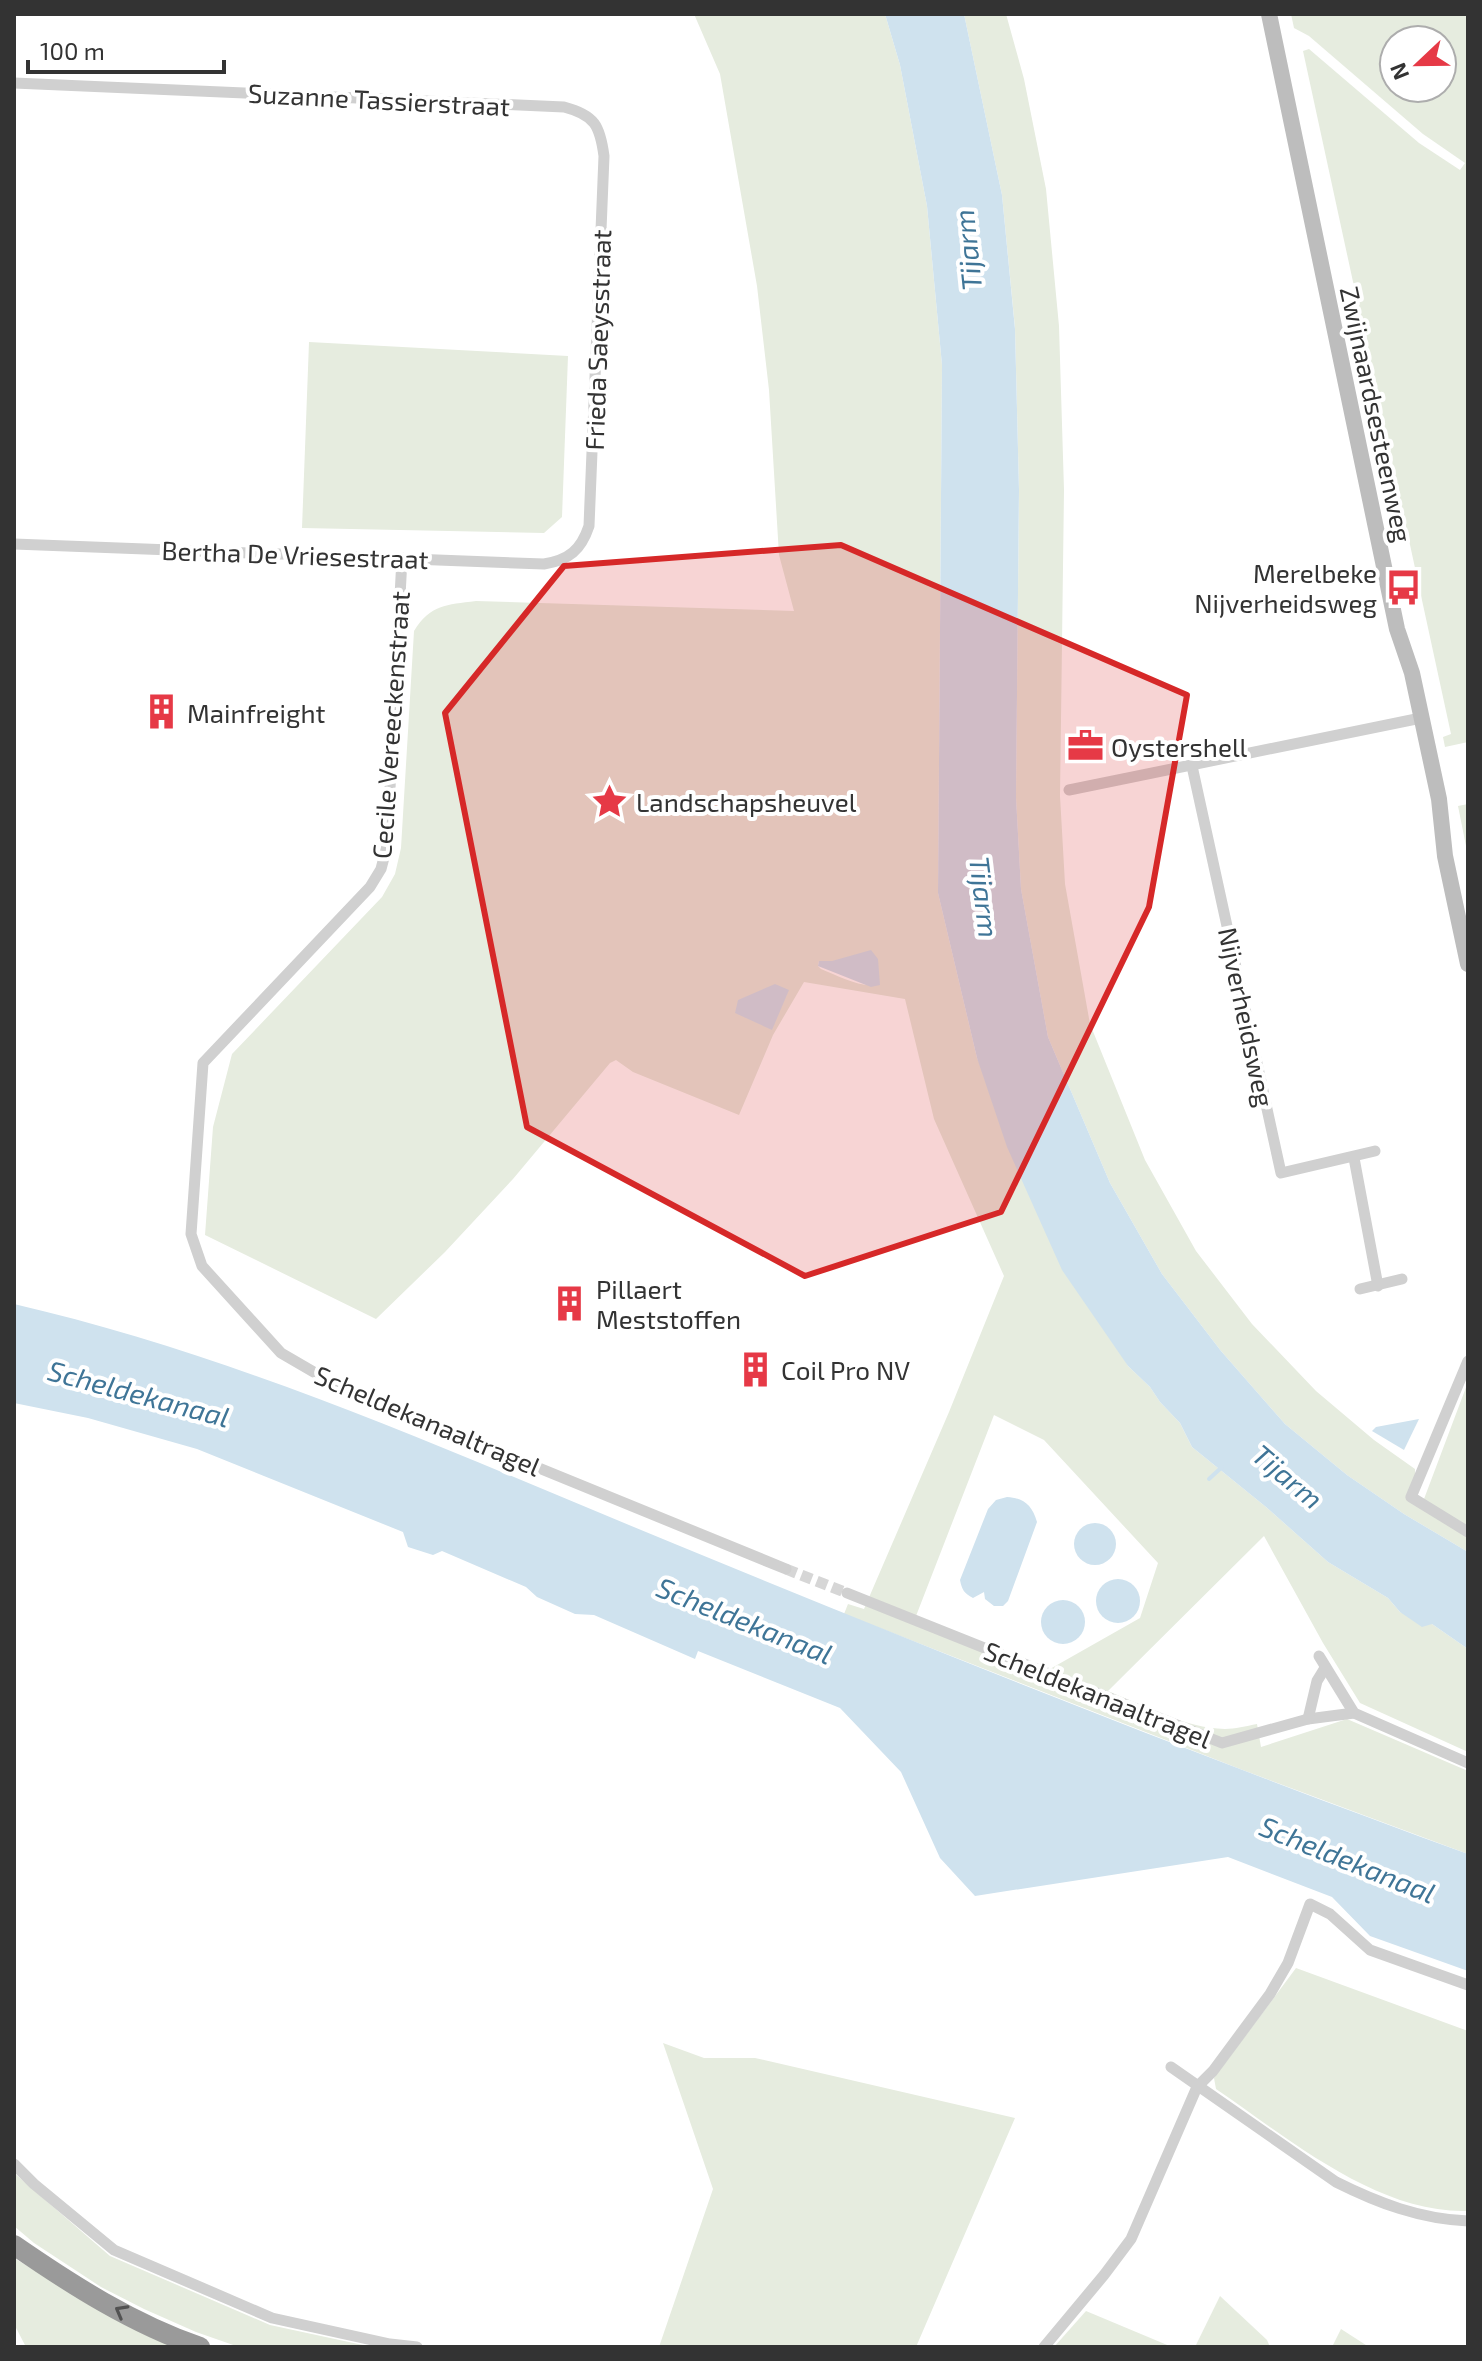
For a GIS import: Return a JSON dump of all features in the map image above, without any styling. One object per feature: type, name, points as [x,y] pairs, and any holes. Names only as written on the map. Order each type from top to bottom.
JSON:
[{"type":"highway","points":[[18,2247],[138,2321],[200,2347]]},
{"type":"main road","name":"Zwijnaardsesteenweg","points":[[1269,14],[1397,629],[1412,673],[1439,799],[1445,856],[1468,964]]},
{"type":"street","name":"Suzanne Tassierstraat","points":[[14,83],[564,107],[583,112],[596,123]]},
{"type":"street","name":"Frieda Saeysstraat","points":[[573,554],[584,543],[589,526],[604,156],[596,123]]},
{"type":"street","name":"Bertha De Vriesestraat","points":[[14,544],[544,564],[573,554]]},
{"type":"street","name":"Cecile Vereeckenstraat","points":[[203,1063],[370,887],[381,869],[387,846],[402,558]]},
{"type":"street","points":[[1069,790],[1421,718]]},
{"type":"street","name":"Nijverheidsweg","points":[[1192,766],[1281,1173],[1375,1151]]},
{"type":"street","name":"Scheldekanaaltragel","points":[[203,1063],[191,1234],[202,1266],[281,1353],[336,1385],[786,1569]]},
{"type":"street","points":[[1354,1158],[1378,1286]]},
{"type":"street","points":[[1360,1289],[1402,1279]]},
{"type":"street","points":[[1468,1361],[1411,1497],[1468,1532]]},
{"type":"street","name":"Scheldekanaaltragel","points":[[847,1593],[1222,1743],[1308,1719],[1354,1713]]},
{"type":"street","points":[[1319,1656],[1354,1713],[1468,1763]]},
{"type":"street","points":[[1308,1719],[1317,1681],[1325,1668]]},
{"type":"street","points":[[1044,2347],[1131,2239],[1197,2087],[1213,2071],[1270,1994],[1288,1963],[1310,1904],[1330,1914],[1370,1950],[1468,1985]]},
{"type":"street","points":[[1171,2067],[1295,2155],[1362,2195],[1411,2213],[1442,2220],[1468,2221]]},
{"type":"street","points":[[14,2164],[114,2250],[272,2318],[417,2347]]},
{"type":"highlighted area","points":[[841,545],[1187,695],[1149,907],[1001,1212],[805,1276],[527,1127],[445,713],[564,566]]},
{"type":"shaded area","points":[[694,14],[885,14],[900,65],[927,206],[942,365],[938,893],[977,1058],[1128,1366],[1180,1423],[1192,1447],[1328,1562],[1388,1598],[1400,1612],[1432,1624],[1468,1649],[1468,1752],[1360,1703],[1264,1536],[1108,1691],[1195,1725],[1225,1729],[1257,1724],[1261,1747],[1347,1719],[1468,1771],[1468,1854],[1240,1769],[844,1614],[848,1604],[864,1609],[1004,1276],[934,1119],[905,999],[804,982],[773,1035],[739,1115],[633,1072],[616,1060],[610,1063],[513,1179],[445,1252],[376,1319],[205,1235],[213,1127],[232,1054],[382,897],[395,874],[401,848],[414,631],[420,622],[440,607],[476,601],[794,611],[779,555],[769,390],[757,286],[720,74]],"holes":[[[819,961],[832,961],[880,984],[865,985],[850,981],[821,969]],[[994,1415],[1044,1440],[1158,1563],[1140,1618],[1050,1669],[916,1616]]]},
{"type":"shaded area","points":[[964,14],[1006,14],[1024,79],[1046,189],[1059,326],[1064,490],[1060,796],[1065,884],[1090,1024],[1145,1160],[1196,1251],[1252,1324],[1316,1391],[1374,1440],[1415,1469],[1415,1496],[1424,1499],[1468,1382],[1468,1552],[1347,1475],[1285,1424],[1221,1351],[1162,1274],[1110,1183],[1048,1037],[1021,889],[1016,797],[1019,490],[1015,328],[1002,195]]},
{"type":"shaded area","points":[[1291,14],[1468,14],[1468,742],[1445,747],[1443,737],[1451,734],[1303,51],[1309,49],[1419,143],[1460,170],[1465,163],[1423,134],[1388,104],[1458,104],[1458,24],[1378,24],[1378,95],[1309,36],[1294,28]]},
{"type":"shaded area","points":[[309,342],[568,356],[562,517],[544,533],[302,528]]},
{"type":"shaded area","points":[[1468,804],[1468,856],[1458,806]]},
{"type":"shaded area","points":[[1296,1968],[1468,2031],[1468,2211],[1434,2209],[1367,2187],[1303,2150],[1216,2089],[1214,2078]]},
{"type":"shaded area","points":[[663,2043],[704,2058],[755,2058],[1015,2118],[916,2347],[659,2347],[713,2189]]},
{"type":"shaded area","points":[[14,2173],[110,2256],[270,2325],[372,2347],[239,2347],[144,2309],[101,2287],[34,2243],[14,2226]]},
{"type":"shaded area","points":[[14,2258],[94,2306],[178,2347],[26,2347],[14,2324]]},
{"type":"shaded area","points":[[1220,2296],[1267,2340],[1270,2347],[1195,2347]]},
{"type":"shaded area","points":[[1086,2311],[1172,2347],[1054,2347]]},
{"type":"shaded area","points":[[1341,2329],[1369,2347],[1332,2347]]},
{"type":"water","name":"Tijarm","points":[[885,14],[964,14],[1002,195],[1015,329],[1019,490],[1016,797],[1021,889],[1048,1037],[1110,1183],[1162,1274],[1221,1351],[1285,1424],[1347,1475],[1468,1552],[1468,1649],[1432,1624],[1422,1627],[1400,1612],[1388,1598],[1328,1562],[1192,1447],[1180,1423],[1128,1366],[1062,1270],[1007,1147],[977,1058],[938,893],[942,365],[927,206],[900,65]]},
{"type":"water","points":[[871,950],[878,959],[880,985],[871,987],[818,966],[819,961],[832,961]]},
{"type":"water","points":[[775,984],[789,990],[772,1030],[735,1013],[738,1000]]},
{"type":"water","name":"Scheldekanaal","points":[[14,1304],[183,1351],[349,1410],[971,1664],[1468,1854],[1468,1971],[1370,1936],[1332,1897],[1228,1857],[975,1896],[940,1858],[901,1772],[840,1708],[698,1651],[695,1659],[594,1615],[575,1614],[537,1597],[526,1587],[442,1551],[433,1555],[408,1547],[403,1532],[197,1449],[88,1418],[14,1403]]},
{"type":"water","points":[[1419,1419],[1404,1450],[1372,1431],[1376,1427]]},
{"type":"water","points":[[1007,1497],[1026,1504],[1037,1522],[1008,1601],[1003,1606],[994,1606],[985,1599],[984,1592],[973,1598],[967,1594],[960,1580],[988,1509],[996,1500]]},
{"type":"water","points":[[1095,1523],[1110,1529],[1116,1544],[1110,1559],[1095,1565],[1080,1559],[1074,1544],[1080,1529]]},
{"type":"water","points":[[1118,1579],[1133,1586],[1140,1601],[1133,1616],[1118,1623],[1103,1616],[1096,1601],[1103,1586]]},
{"type":"water","points":[[1063,1600],[1078,1607],[1085,1622],[1078,1637],[1063,1644],[1048,1637],[1041,1622],[1048,1607]]},
{"type":"waterway","points":[[1209,1479],[1222,1467]]},
{"type":"tunnel","points":[[786,1569],[847,1593]]},
{"type":"place","name":"Merelbeke Nijverheidsweg","points":[[1403,587]]},
{"type":"place","name":"Mainfreight","points":[[161,712]]},
{"type":"place","name":"Oystershell","points":[[1085,746]]},
{"type":"place","name":"Landschapsheuvel","points":[[610,801]]},
{"type":"place","name":"Pillaert Meststoffen","points":[[570,1303]]},
{"type":"place","name":"Coil Pro NV","points":[[755,1369]]}]
